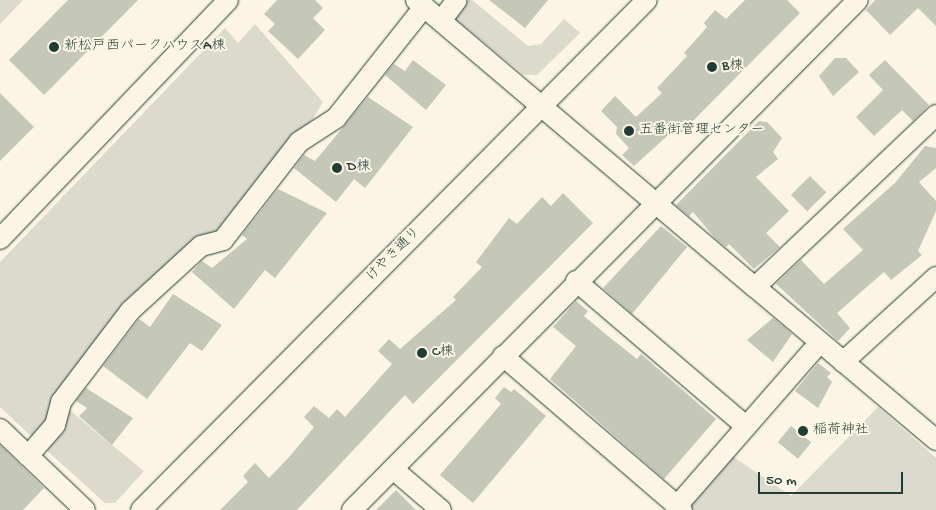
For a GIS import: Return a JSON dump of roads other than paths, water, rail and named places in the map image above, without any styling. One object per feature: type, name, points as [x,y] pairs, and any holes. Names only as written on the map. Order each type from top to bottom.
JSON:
[{"type":"street","points":[[0,239],[228,0]]},
{"type":"street","points":[[441,21],[457,0]]},
{"type":"street","name":"けやき通り","points":[[141,510],[647,0]]},
{"type":"street","points":[[352,510],[576,281],[657,203],[858,0]]},
{"type":"street","points":[[28,456],[55,425],[61,402],[130,311],[201,246],[223,240],[299,142],[336,118],[420,3],[936,440]]},
{"type":"street","points":[[755,287],[936,115]]},
{"type":"street","points":[[844,362],[936,277]]},
{"type":"street","points":[[576,281],[746,426]]},
{"type":"street","points":[[503,356],[680,508],[746,426],[819,342]]},
{"type":"street","points":[[0,429],[85,510]]},
{"type":"street","points":[[393,469],[441,510]]},
{"type":"place","name":"新松戸西パークハウスA棟","points":[[54,47]]},
{"type":"place","name":"B棟","points":[[712,67]]},
{"type":"place","name":"五番街管理センター","points":[[629,131]]},
{"type":"place","name":"D棟","points":[[337,168]]},
{"type":"place","name":"C棟","points":[[422,353]]},
{"type":"place","name":"稲荷神社","points":[[803,431]]}]
